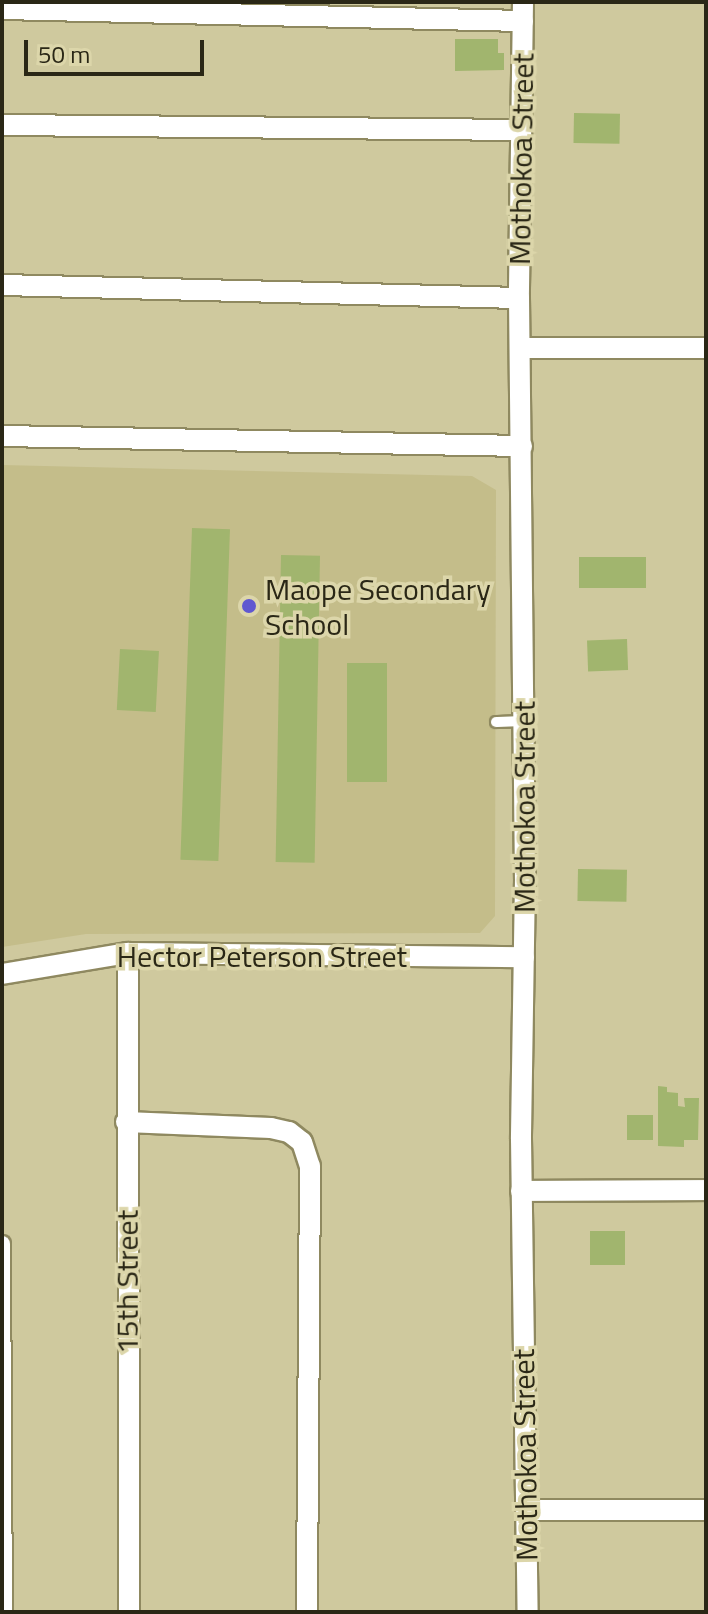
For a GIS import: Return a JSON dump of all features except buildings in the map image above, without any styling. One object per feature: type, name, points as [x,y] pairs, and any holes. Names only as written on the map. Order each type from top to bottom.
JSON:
[{"type":"street","points":[[2,9],[523,11]]},
{"type":"street","name":"Mothokoa Street","points":[[523,11],[519,298],[522,348],[524,721],[521,1191],[528,1612]]},
{"type":"street","points":[[2,125],[520,130]]},
{"type":"street","points":[[2,285],[519,298]]},
{"type":"street","points":[[522,348],[706,348]]},
{"type":"street","points":[[2,436],[522,446]]},
{"type":"street","name":"Hector Peterson Street","points":[[2,974],[128,953],[524,957]]},
{"type":"street","name":"15th Street","points":[[128,953],[129,1612]]},
{"type":"street","points":[[126,1122],[271,1128],[289,1132],[302,1142],[310,1166],[307,1612]]},
{"type":"street","points":[[521,1191],[706,1190]]},
{"type":"street","points":[[2,1244],[4,1612]]},
{"type":"street","points":[[526,1510],[706,1510]]},
{"type":"lane","points":[[496,722],[524,721]]},
{"type":"shaded area","name":"Maope Secondary School","points":[[2,465],[472,476],[496,490],[495,916],[480,933],[86,934],[2,947]]},
{"type":"place","name":"Maope Secondary School","points":[[249,606]]}]
